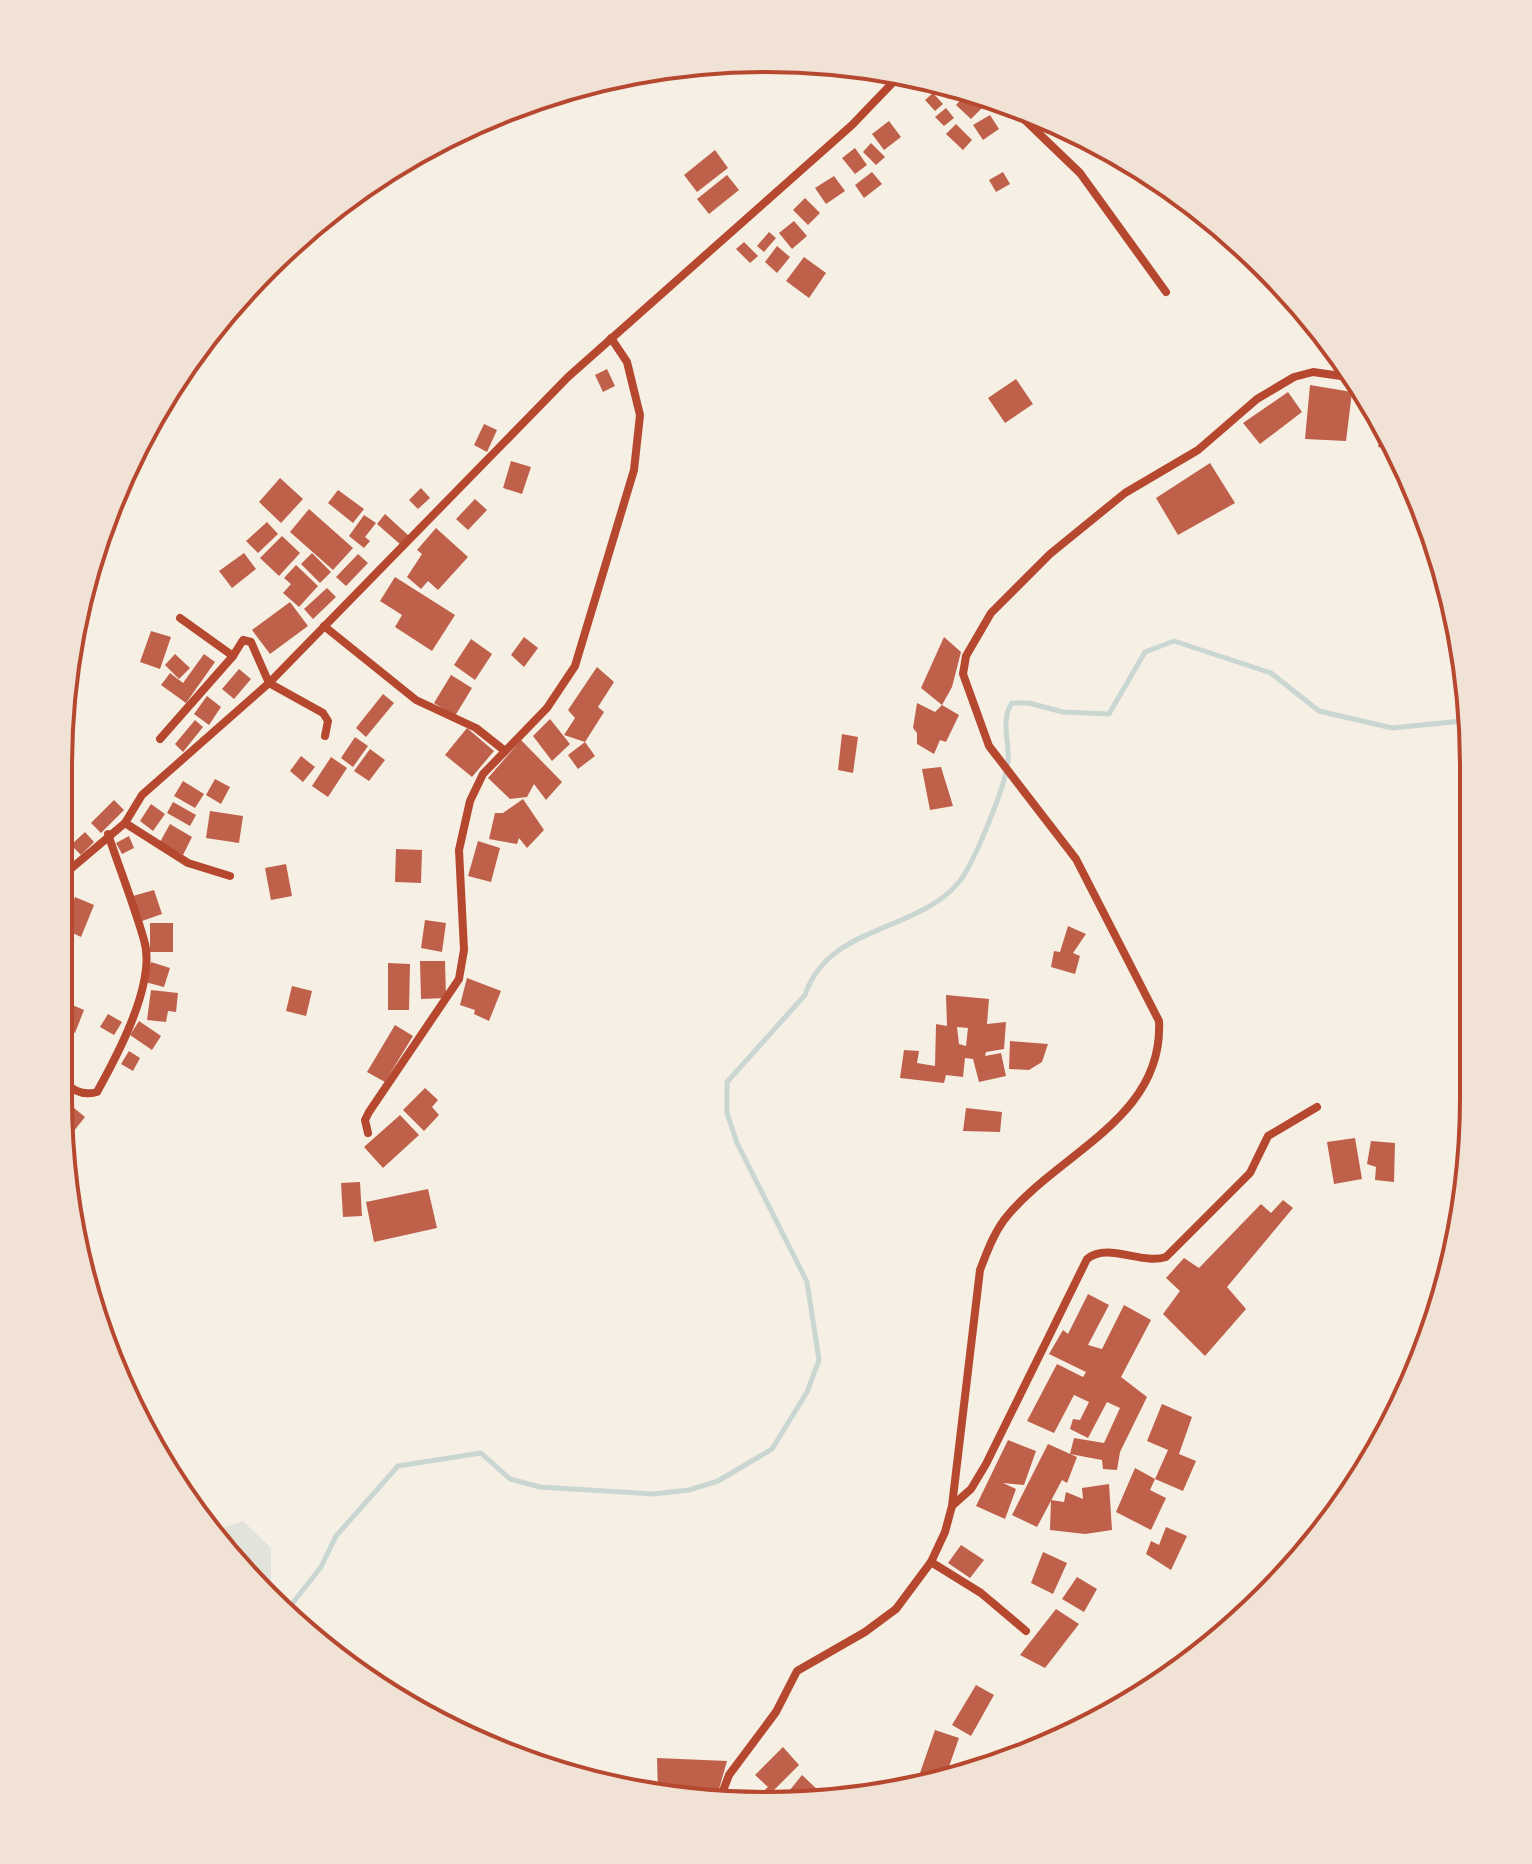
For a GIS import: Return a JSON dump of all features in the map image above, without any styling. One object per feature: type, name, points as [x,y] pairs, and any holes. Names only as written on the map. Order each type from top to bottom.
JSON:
[{"type":"street","points":[[72,863],[125,823],[142,795],[269,683],[568,377],[852,125],[892,84]]},
{"type":"street","points":[[1029,124],[1080,173],[1166,292]]},
{"type":"street","points":[[368,1133],[365,1120],[369,1112],[459,979],[464,950],[459,850],[483,774],[547,708],[575,666],[634,470],[640,415],[627,362],[611,338]]},
{"type":"street","points":[[723,1791],[729,1775],[770,1722],[797,1671],[865,1632],[896,1609],[931,1562],[945,1532],[952,1506],[980,1270],[993,1236],[1005,1218],[1051,1174],[1116,1122],[1141,1094],[1160,1043],[1159,1021],[1076,859],[989,746],[963,674],[966,656],[991,613],[1050,554],[1114,501],[1198,450],[1257,399],[1304,373],[1341,377]]},
{"type":"street","points":[[180,618],[233,656]]},
{"type":"street","points":[[324,626],[416,700],[476,728],[505,751]]},
{"type":"street","points":[[160,739],[233,656],[243,640],[251,642],[269,683],[323,713],[328,721],[325,736]]},
{"type":"street","points":[[125,823],[188,863],[230,876]]},
{"type":"street","points":[[72,1089],[86,1095],[97,1092],[122,1044],[146,965],[145,941],[108,834]]},
{"type":"street","points":[[952,1506],[971,1489],[986,1464],[1087,1259],[1102,1252],[1149,1260],[1166,1257],[1250,1173],[1268,1136],[1317,1107]]},
{"type":"street","points":[[931,1562],[981,1593],[1026,1631]]},
{"type":"shaded area","points":[[243,1521],[271,1548],[271,1585],[244,1556],[222,1528]]},
{"type":"building","points":[[933,93],[943,104],[935,111],[925,100]]},
{"type":"building","points":[[960,100],[982,108],[971,119],[956,105]]},
{"type":"building","points":[[946,108],[954,118],[944,126],[935,117]]},
{"type":"building","points":[[990,115],[999,129],[983,140],[973,125]]},
{"type":"building","points":[[889,121],[901,137],[884,150],[872,134]]},
{"type":"building","points":[[956,124],[972,140],[963,150],[946,134]]},
{"type":"building","points":[[871,143],[885,157],[876,165],[863,152]]},
{"type":"building","points":[[855,148],[867,165],[855,174],[842,158]]},
{"type":"building","points":[[715,150],[728,168],[697,192],[684,175]]},
{"type":"building","points":[[872,172],[882,184],[864,198],[855,185]]},
{"type":"building","points":[[1003,172],[1010,184],[996,192],[989,180]]},
{"type":"building","points":[[727,175],[739,190],[709,214],[697,199]]},
{"type":"building","points":[[834,176],[845,191],[826,204],[815,188]]},
{"type":"building","points":[[805,198],[820,213],[808,225],[793,210]]},
{"type":"building","points":[[794,221],[807,236],[792,249],[779,233]]},
{"type":"building","points":[[769,232],[776,238],[764,252],[757,246]]},
{"type":"building","points":[[744,242],[758,256],[750,263],[736,249]]},
{"type":"building","points":[[777,246],[790,257],[777,273],[765,262]]},
{"type":"building","points":[[804,257],[826,273],[809,298],[786,281]]},
{"type":"building","points":[[607,369],[615,386],[603,392],[595,375]]},
{"type":"building","points":[[1016,379],[1033,404],[1005,423],[988,398]]},
{"type":"building","points":[[1310,385],[1350,392],[1346,441],[1305,439]]},
{"type":"building","points":[[1288,392],[1302,412],[1260,444],[1243,423]]},
{"type":"building","points":[[484,424],[497,430],[487,452],[474,445]]},
{"type":"building","points":[[511,461],[531,467],[522,494],[503,488]]},
{"type":"building","points":[[1210,463],[1235,503],[1178,535],[1156,498]]},
{"type":"building","points":[[280,478],[303,499],[281,523],[259,502]]},
{"type":"building","points":[[421,488],[430,498],[418,509],[409,500]]},
{"type":"building","points":[[338,490],[364,509],[353,523],[328,503]]},
{"type":"building","points":[[475,499],[487,510],[468,530],[456,519]]},
{"type":"building","points":[[309,509],[353,548],[333,570],[290,532]]},
{"type":"building","points":[[385,514],[409,536],[401,545],[377,524]]},
{"type":"building","points":[[364,515],[376,523],[365,537],[370,541],[364,548],[349,536]]},
{"type":"building","points":[[267,522],[278,534],[258,553],[246,541]]},
{"type":"building","points":[[436,528],[468,557],[438,590],[428,581],[421,589],[407,577],[422,554],[417,550]]},
{"type":"building","points":[[282,536],[300,553],[279,576],[260,558]]},
{"type":"building","points":[[244,553],[256,569],[232,588],[219,571]]},
{"type":"building","points":[[312,553],[331,572],[320,583],[301,564]]},
{"type":"building","points":[[358,554],[368,563],[346,586],[336,577]]},
{"type":"building","points":[[296,565],[318,586],[299,607],[283,593],[291,584],[284,578]]},
{"type":"building","points":[[395,577],[455,615],[432,651],[395,627],[402,615],[380,601]]},
{"type":"building","points":[[327,588],[336,597],[313,619],[304,609]]},
{"type":"building","points":[[290,602],[308,626],[270,654],[252,630]]},
{"type":"building","points":[[151,631],[171,637],[160,669],[140,662]]},
{"type":"building","points":[[524,637],[538,648],[524,667],[511,655]]},
{"type":"building","points":[[944,637],[961,652],[952,687],[942,705],[921,688]]},
{"type":"building","points":[[471,639],[492,654],[475,680],[454,665]]},
{"type":"building","points":[[175,654],[190,668],[179,679],[165,665]]},
{"type":"building","points":[[204,654],[215,662],[186,703],[161,685],[170,673],[183,683]]},
{"type":"building","points":[[597,667],[614,682],[598,707],[604,712],[585,742],[564,735],[575,718],[568,710]]},
{"type":"building","points":[[239,669],[251,679],[234,699],[222,689]]},
{"type":"building","points":[[451,675],[472,688],[455,716],[434,703]]},
{"type":"building","points":[[383,694],[394,703],[366,737],[356,728]]},
{"type":"building","points":[[207,696],[221,707],[209,725],[194,714]]},
{"type":"building","points":[[917,703],[935,712],[942,705],[959,715],[946,742],[940,740],[934,754],[917,744],[917,733],[913,728]]},
{"type":"building","points":[[550,719],[570,744],[552,761],[533,736]]},
{"type":"building","points":[[195,720],[203,727],[183,752],[175,744]]},
{"type":"building","points":[[467,728],[494,751],[472,777],[445,755]]},
{"type":"building","points":[[842,734],[858,737],[853,773],[838,770]]},
{"type":"building","points":[[355,737],[368,746],[353,767],[341,758]]},
{"type":"building","points":[[521,740],[562,782],[546,800],[534,784],[527,797],[510,799],[488,778]]},
{"type":"building","points":[[585,742],[595,756],[578,769],[568,755]]},
{"type":"building","points":[[370,749],[385,760],[369,781],[354,771]]},
{"type":"building","points":[[301,756],[315,767],[303,782],[290,771]]},
{"type":"building","points":[[331,757],[347,768],[328,797],[312,786]]},
{"type":"building","points":[[941,767],[953,806],[930,810],[922,769]]},
{"type":"building","points":[[215,779],[230,787],[221,804],[206,795]]},
{"type":"building","points":[[183,781],[204,794],[195,808],[174,796]]},
{"type":"building","points":[[523,799],[544,830],[527,848],[519,838],[517,844],[489,839],[495,813],[503,813]]},
{"type":"building","points":[[114,800],[124,810],[101,833],[91,823]]},
{"type":"building","points":[[173,802],[196,815],[190,826],[167,813]]},
{"type":"building","points":[[151,804],[165,814],[153,831],[140,821]]},
{"type":"building","points":[[210,811],[243,816],[239,843],[206,838]]},
{"type":"building","points":[[170,824],[192,837],[183,855],[160,842]]},
{"type":"building","points":[[85,832],[94,842],[81,855],[72,844]]},
{"type":"building","points":[[129,836],[134,848],[122,854],[116,843]]},
{"type":"building","points":[[478,841],[500,848],[491,882],[468,876]]},
{"type":"building","points":[[396,849],[422,850],[421,883],[395,882]]},
{"type":"building","points":[[286,864],[292,896],[271,900],[265,868]]},
{"type":"building","points":[[154,890],[162,914],[142,921],[133,896]]},
{"type":"building","points":[[75,897],[94,905],[81,937],[72,933]]},
{"type":"building","points":[[425,920],[446,923],[442,952],[421,948]]},
{"type":"building","points":[[150,923],[173,923],[173,952],[150,952]]},
{"type":"building","points":[[1068,926],[1086,934],[1073,953],[1080,956],[1075,974],[1051,967],[1054,951],[1060,952]]},
{"type":"building","points":[[420,961],[445,961],[446,998],[421,999]]},
{"type":"building","points":[[151,962],[170,968],[164,987],[145,982]]},
{"type":"building","points":[[388,963],[410,964],[409,1010],[388,1010]]},
{"type":"building","points":[[467,978],[501,991],[489,1021],[474,1014],[475,1010],[460,1005]]},
{"type":"building","points":[[292,986],[312,991],[306,1016],[286,1011]]},
{"type":"building","points":[[151,990],[178,993],[176,1012],[168,1011],[166,1022],[147,1020]]},
{"type":"building","points":[[946,995],[989,999],[987,1024],[1006,1022],[1004,1049],[986,1052],[985,1056],[1001,1053],[1006,1076],[979,1082],[973,1059],[965,1058],[963,1077],[946,1075],[944,1083],[900,1078],[904,1050],[919,1051],[917,1063],[935,1066],[936,1024],[947,1026]],"holes":[[[957,1027],[968,1028],[966,1046],[959,1044]]]},
{"type":"building","points":[[72,1005],[84,1010],[75,1033],[72,1032]]},
{"type":"building","points":[[108,1014],[122,1022],[114,1035],[100,1027]]},
{"type":"building","points":[[139,1021],[161,1036],[152,1050],[130,1035]]},
{"type":"building","points":[[395,1025],[413,1036],[385,1082],[367,1072]]},
{"type":"building","points":[[1010,1041],[1048,1044],[1042,1062],[1029,1070],[1009,1069]]},
{"type":"building","points":[[129,1051],[140,1058],[133,1071],[121,1064]]},
{"type":"building","points":[[425,1088],[438,1100],[432,1107],[439,1115],[424,1131],[403,1110]]},
{"type":"building","points":[[72,1107],[85,1117],[73,1132]]},
{"type":"building","points":[[966,1108],[1002,1112],[1000,1132],[963,1131]]},
{"type":"building","points":[[400,1115],[419,1135],[383,1168],[364,1147]]},
{"type":"building","points":[[1355,1138],[1362,1179],[1334,1184],[1327,1142]]},
{"type":"building","points":[[1371,1141],[1395,1143],[1394,1182],[1375,1180],[1376,1167],[1367,1164]]},
{"type":"building","points":[[360,1182],[362,1216],[343,1217],[341,1183]]},
{"type":"building","points":[[428,1189],[437,1228],[374,1242],[366,1202]]},
{"type":"building","points":[[1283,1200],[1293,1208],[1227,1287],[1246,1309],[1205,1356],[1163,1314],[1180,1291],[1166,1278],[1184,1258],[1199,1268],[1261,1204],[1271,1213]]},
{"type":"building","points":[[1088,1294],[1109,1305],[1088,1345],[1102,1349],[1124,1305],[1151,1320],[1121,1377],[1147,1397],[1120,1452],[1117,1470],[1103,1469],[1102,1460],[1070,1454],[1074,1438],[1104,1443],[1120,1408],[1107,1402],[1088,1438],[1070,1429],[1073,1419],[1080,1420],[1089,1402],[1074,1395],[1054,1433],[1027,1421],[1057,1364],[1083,1377],[1086,1372],[1049,1354],[1063,1330],[1068,1334]]},
{"type":"building","points":[[1162,1404],[1192,1417],[1179,1454],[1196,1461],[1183,1491],[1155,1479],[1168,1450],[1147,1441]]},
{"type":"building","points":[[1008,1440],[1036,1451],[1024,1485],[1003,1483],[1016,1489],[1005,1519],[976,1506]]},
{"type":"building","points":[[1048,1444],[1077,1457],[1067,1483],[1062,1480],[1037,1527],[1012,1515]]},
{"type":"building","points":[[1135,1468],[1155,1479],[1150,1490],[1166,1498],[1151,1530],[1116,1512]]},
{"type":"building","points":[[1109,1484],[1112,1530],[1085,1534],[1050,1530],[1051,1500],[1064,1502],[1066,1492],[1083,1499],[1082,1488]]},
{"type":"building","points":[[1166,1527],[1187,1536],[1171,1570],[1146,1554],[1151,1541],[1159,1545]]},
{"type":"building","points":[[961,1545],[984,1560],[970,1578],[948,1563]]},
{"type":"building","points":[[1043,1552],[1067,1563],[1053,1594],[1031,1583]]},
{"type":"building","points":[[1077,1577],[1097,1589],[1084,1612],[1062,1599]]},
{"type":"building","points":[[1056,1609],[1079,1624],[1045,1668],[1020,1655]]},
{"type":"building","points":[[976,1685],[994,1695],[971,1736],[952,1725]]},
{"type":"building","points":[[935,1730],[959,1738],[949,1767],[920,1773]]},
{"type":"building","points":[[783,1747],[799,1765],[772,1792],[762,1792],[768,1787],[755,1775]]},
{"type":"building","points":[[657,1758],[727,1761],[719,1791],[658,1783]]},
{"type":"building","points":[[802,1775],[818,1790],[811,1791],[789,1791]]},
{"type":"waterway","points":[[291,1604],[321,1567],[336,1536],[398,1466],[481,1453],[510,1479],[540,1487],[654,1494],[689,1490],[718,1481],[772,1449],[807,1392],[819,1360],[807,1282],[737,1143],[727,1113],[727,1082],[805,995],[817,972],[833,955],[853,941],[921,911],[941,899],[959,882],[980,843],[1006,774],[1007,717],[1012,703],[1029,703],[1063,712],[1109,714],[1145,652],[1174,641],[1271,673],[1319,711],[1392,728],[1459,721]]}]
